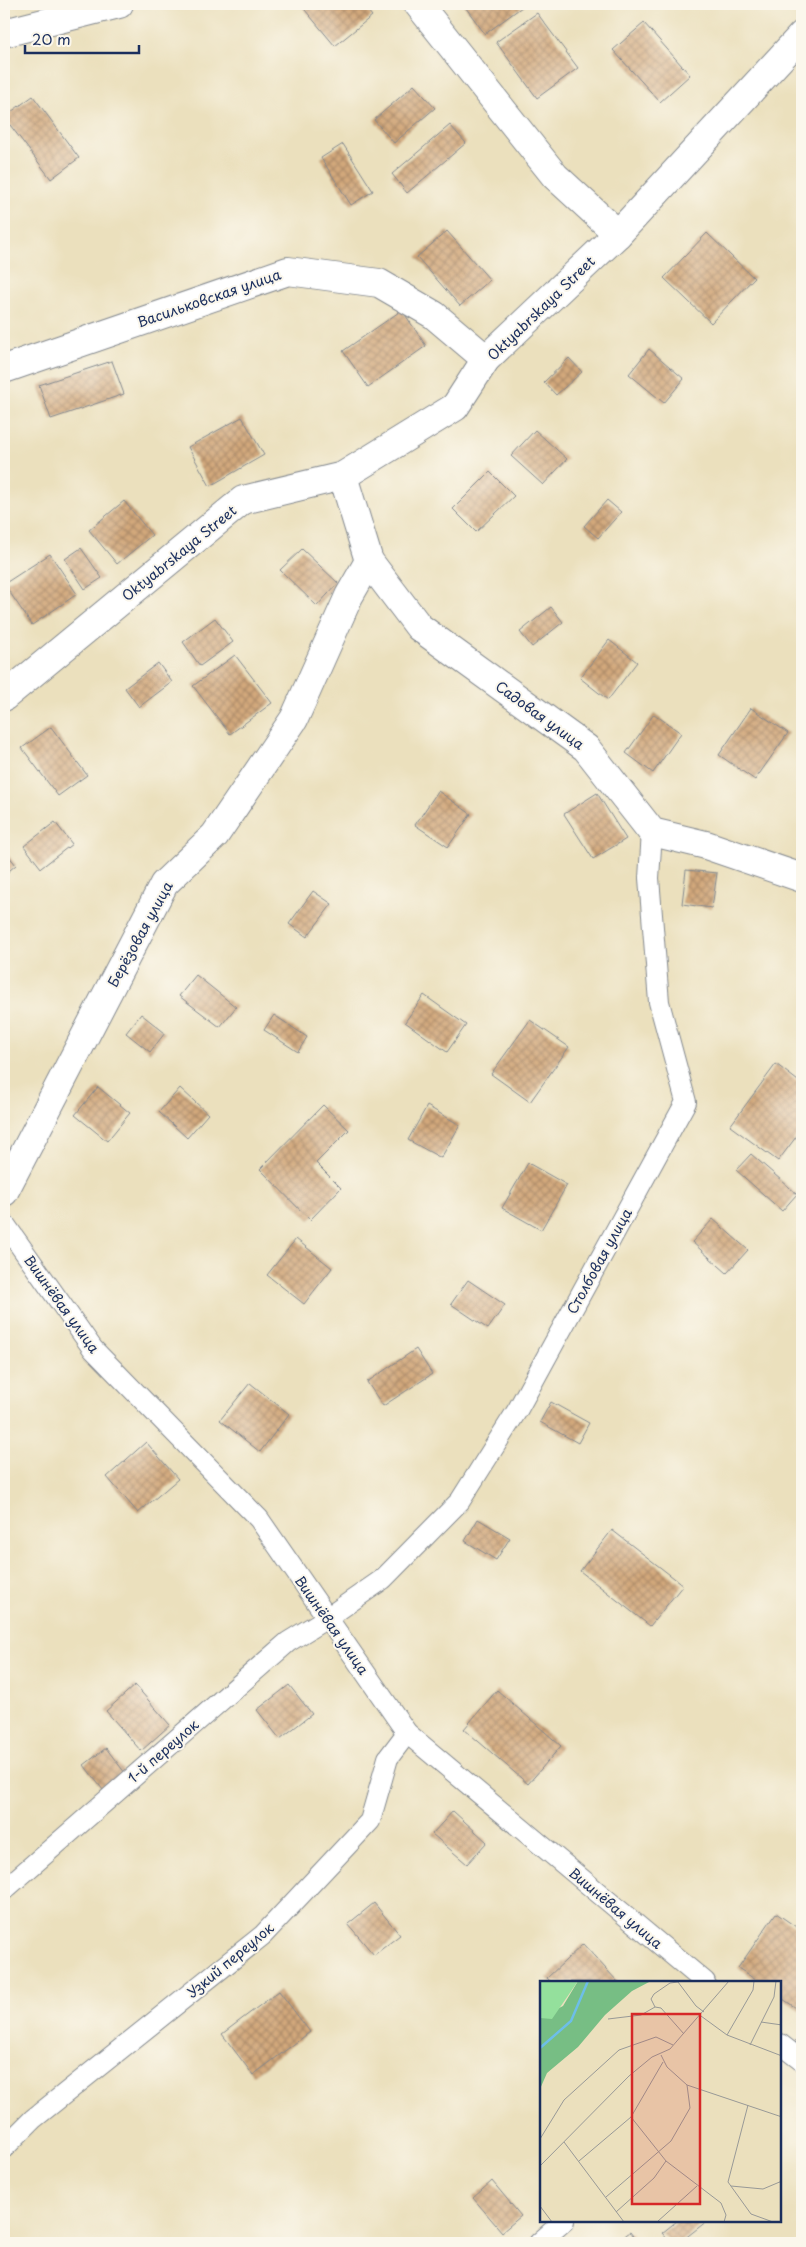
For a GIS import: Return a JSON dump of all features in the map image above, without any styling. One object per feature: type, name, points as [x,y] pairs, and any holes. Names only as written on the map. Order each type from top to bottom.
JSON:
[{"type":"street","points":[[4,33],[119,4]]},
{"type":"street","points":[[418,4],[555,176],[618,234]]},
{"type":"street","name":"Oktyabrskaya Street","points":[[4,697],[243,500],[343,476],[455,406],[486,359],[618,234],[802,35]]},
{"type":"street","name":"Васильковская улица","points":[[4,369],[288,271],[378,284],[434,315],[486,359]]},
{"type":"street","name":"Садовая улица","points":[[343,476],[370,561],[419,627],[586,748],[652,832]]},
{"type":"street","name":"Берёзовая улица","points":[[4,1192],[164,884],[215,835],[294,719],[349,596],[370,561]]},
{"type":"street","points":[[652,832],[706,845],[802,878]]},
{"type":"lane","name":"Столбовая улица","points":[[327,1618],[383,1579],[460,1501],[518,1409],[686,1102],[659,1002],[649,878],[652,832]]},
{"type":"lane","name":"Вишнёвая улица","points":[[4,1223],[93,1348],[259,1518],[406,1733],[704,1981]]},
{"type":"lane","name":"1-й переулок","points":[[4,1890],[288,1642],[327,1618]]},
{"type":"lane","name":"Узкий переулок","points":[[4,2148],[33,2119],[263,1935],[370,1821],[388,1758],[406,1733]]},
{"type":"lane","points":[[781,2045],[802,2060]]},
{"type":"lane","points":[[539,2243],[563,2222]]},
{"type":"building","points":[[300,4],[362,4],[372,16],[335,46]]},
{"type":"building","points":[[463,4],[526,4],[485,34]]},
{"type":"building","points":[[537,13],[578,68],[537,98],[496,42]]},
{"type":"building","points":[[644,23],[690,75],[660,102],[613,50]]},
{"type":"building","points":[[414,85],[435,108],[394,143],[374,120]]},
{"type":"building","points":[[33,96],[79,158],[51,179],[4,117]]},
{"type":"building","points":[[450,125],[466,143],[407,193],[392,174]]},
{"type":"building","points":[[343,144],[373,191],[351,205],[321,158]]},
{"type":"building","points":[[447,231],[490,280],[460,306],[417,257]]},
{"type":"building","points":[[707,233],[754,278],[711,323],[664,278]]},
{"type":"building","points":[[402,310],[426,346],[368,387],[343,351]]},
{"type":"building","points":[[649,349],[684,379],[664,403],[629,374]]},
{"type":"building","points":[[569,358],[582,372],[556,395],[544,382]]},
{"type":"building","points":[[112,361],[124,394],[51,419],[39,385]]},
{"type":"building","points":[[242,417],[264,455],[210,486],[188,447]]},
{"type":"building","points":[[535,430],[567,459],[543,485],[511,456]]},
{"type":"building","points":[[490,472],[514,496],[476,532],[453,509]]},
{"type":"building","points":[[607,500],[621,512],[598,538],[584,526]]},
{"type":"building","points":[[124,501],[152,535],[117,564],[89,530]]},
{"type":"building","points":[[81,548],[102,578],[85,589],[65,559]]},
{"type":"building","points":[[302,549],[338,583],[317,606],[280,570]]},
{"type":"building","points":[[50,554],[77,594],[32,625],[4,584]]},
{"type":"building","points":[[551,607],[563,622],[532,647],[520,632]]},
{"type":"building","points":[[215,618],[233,642],[200,666],[183,642]]},
{"type":"building","points":[[609,640],[637,662],[608,700],[580,678]]},
{"type":"building","points":[[235,655],[272,703],[230,734],[193,686]]},
{"type":"building","points":[[158,663],[172,682],[139,707],[125,688]]},
{"type":"building","points":[[751,708],[788,733],[755,780],[719,755]]},
{"type":"building","points":[[654,714],[681,733],[653,773],[626,753]]},
{"type":"building","points":[[51,727],[87,775],[58,796],[22,748]]},
{"type":"building","points":[[438,791],[471,814],[448,847],[415,825]]},
{"type":"building","points":[[597,793],[626,839],[593,859],[564,814]]},
{"type":"building","points":[[55,822],[72,844],[41,868],[24,846]]},
{"type":"building","points":[[4,850],[16,865],[4,875]]},
{"type":"building","points":[[686,870],[717,873],[712,908],[682,904]]},
{"type":"building","points":[[313,891],[332,904],[307,937],[289,924]]},
{"type":"building","points":[[196,975],[236,1007],[220,1027],[179,996]]},
{"type":"building","points":[[424,995],[466,1025],[447,1052],[405,1022]]},
{"type":"building","points":[[141,1014],[165,1033],[150,1052],[126,1033]]},
{"type":"building","points":[[274,1015],[307,1037],[298,1052],[264,1030]]},
{"type":"building","points":[[530,1020],[569,1047],[530,1102],[491,1074]]},
{"type":"building","points":[[776,1064],[802,1084],[802,1129],[778,1161],[730,1126]]},
{"type":"building","points":[[98,1087],[130,1113],[107,1141],[75,1115]]},
{"type":"building","points":[[180,1088],[208,1114],[187,1138],[159,1112]]},
{"type":"building","points":[[323,1105],[349,1130],[316,1163],[341,1188],[310,1220],[260,1169]]},
{"type":"building","points":[[427,1106],[460,1125],[441,1158],[408,1140]]},
{"type":"building","points":[[751,1154],[797,1194],[782,1211],[736,1170]]},
{"type":"building","points":[[528,1163],[567,1185],[541,1230],[502,1208]]},
{"type":"building","points":[[713,1219],[748,1250],[727,1273],[692,1242]]},
{"type":"building","points":[[296,1239],[332,1268],[304,1304],[267,1275]]},
{"type":"building","points":[[468,1280],[505,1305],[488,1329],[451,1304]]},
{"type":"building","points":[[416,1349],[432,1374],[383,1406],[367,1382]]},
{"type":"building","points":[[250,1383],[289,1414],[260,1452],[220,1420]]},
{"type":"building","points":[[551,1402],[589,1423],[578,1443],[540,1422]]},
{"type":"building","points":[[146,1442],[178,1479],[138,1513],[107,1477]]},
{"type":"building","points":[[478,1519],[510,1538],[496,1560],[465,1541]]},
{"type":"building","points":[[612,1530],[683,1585],[650,1626],[580,1571]]},
{"type":"building","points":[[135,1685],[170,1725],[141,1751],[106,1711]]},
{"type":"building","points":[[289,1685],[312,1714],[280,1739],[257,1710]]},
{"type":"building","points":[[497,1690],[561,1746],[528,1784],[464,1729]]},
{"type":"building","points":[[106,1748],[125,1773],[103,1790],[84,1765]]},
{"type":"building","points":[[453,1811],[487,1842],[467,1864],[432,1834]]},
{"type":"building","points":[[374,1903],[400,1935],[374,1955],[348,1924]]},
{"type":"building","points":[[776,1913],[802,1931],[802,2012],[781,1998],[781,1981],[758,1981],[738,1968]]},
{"type":"building","points":[[583,1944],[617,1981],[550,1981],[547,1978]]},
{"type":"building","points":[[279,1991],[310,2032],[253,2075],[222,2034]]},
{"type":"building","points":[[492,2181],[521,2216],[502,2232],[473,2198]]},
{"type":"building","points":[[676,2222],[706,2222],[679,2243],[671,2243],[662,2233]]},
{"type":"building","points":[[630,2232],[638,2243],[615,2243]]}]
